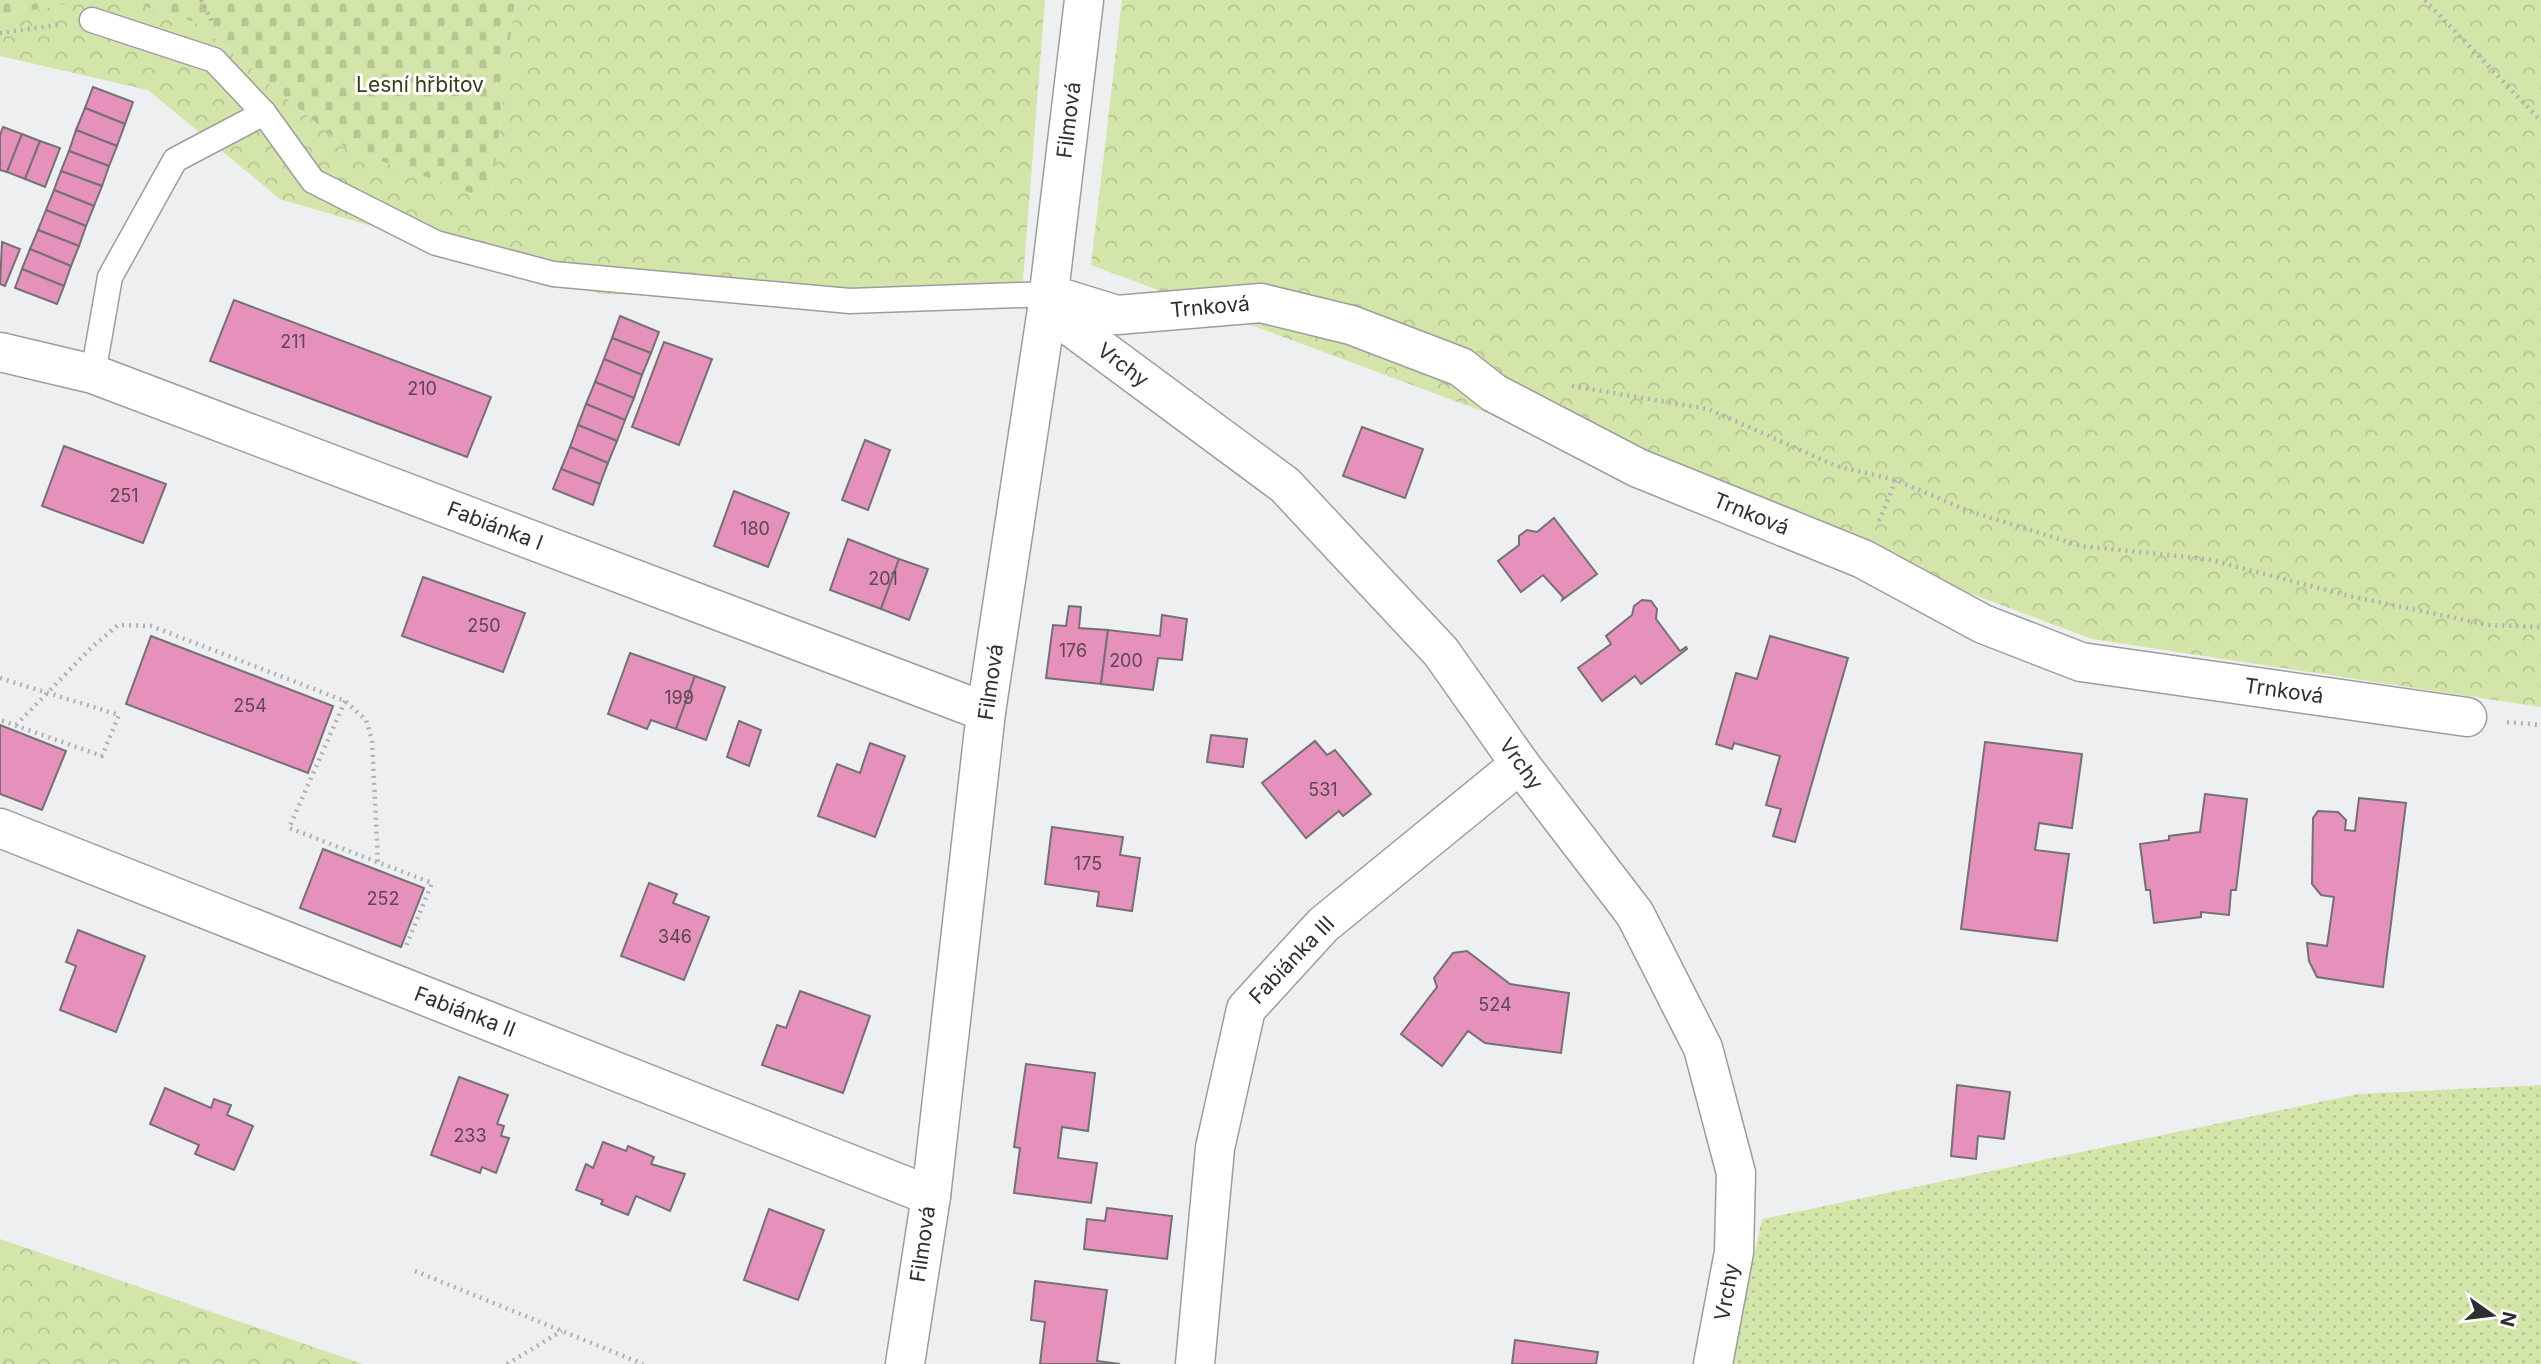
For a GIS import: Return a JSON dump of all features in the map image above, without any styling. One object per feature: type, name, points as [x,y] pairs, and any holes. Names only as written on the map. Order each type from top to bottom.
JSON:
[{"type":"street","name":"Filmová","points":[[905,1364],[930,1196],[986,712],[1048,301],[1084,0]]},
{"type":"street","name":"Trnková","points":[[1048,301],[1117,315],[1261,303],[1351,325],[1461,367],[1494,393],[1638,468],[1863,559],[1983,624],[2081,662],[2467,718]]},
{"type":"street","name":"Vrchy","points":[[1048,301],[1285,485],[1441,652],[1520,764],[1636,914],[1703,1048],[1736,1173],[1734,1252],[1713,1364]]},
{"type":"street","name":"Fabiánka I","points":[[0,352],[93,374],[986,712]]},
{"type":"street","name":"Fabiánka III","points":[[1195,1364],[1215,1149],[1246,1009],[1322,925],[1520,764]]},
{"type":"street","name":"Fabiánka II","points":[[0,828],[930,1196]]},
{"type":"lane","points":[[92,20],[214,60],[264,113],[313,181],[436,243],[553,274],[850,301],[1048,301]]},
{"type":"lane","points":[[93,374],[110,277],[175,160],[264,113]]},
{"type":"path","points":[[2425,0],[2541,121]]},
{"type":"path","points":[[0,33],[92,20]]},
{"type":"path","points":[[1566,386],[1578,385],[1708,410],[1836,466],[1896,480],[1966,510],[2081,546],[2207,559],[2349,596],[2489,625],[2541,627]]},
{"type":"path","points":[[16,725],[92,647],[118,625],[151,626],[345,701],[366,720],[372,740],[378,863]]},
{"type":"path","points":[[0,678],[119,715],[102,756],[0,720]]},
{"type":"path","points":[[345,701],[289,828],[432,883],[403,955]]},
{"type":"path","points":[[415,1270],[643,1364]]},
{"type":"path","points":[[507,1364],[563,1330]]},
{"type":"green space","points":[[0,0],[91,0],[0,16]]},
{"type":"green space","points":[[91,0],[124,0],[197,23],[347,149],[491,200],[515,0],[1045,0],[1021,305],[602,294],[280,199],[148,90],[0,56],[0,16]]},
{"type":"green space","name":"Lesní hřbitov","points":[[124,0],[515,0],[491,200],[347,149],[197,23]]},
{"type":"green space","points":[[1122,0],[2541,0],[2541,707],[2092,639],[1091,265]]},
{"type":"green space","points":[[2541,1085],[2541,1364],[1730,1364],[1762,1219],[2358,1094]]},
{"type":"green space","points":[[0,1239],[363,1364],[0,1364]]},
{"type":"building","points":[[93,87],[133,102],[125,124],[85,108]]},
{"type":"building","points":[[85,108],[125,124],[117,146],[76,130]]},
{"type":"building","points":[[3,127],[22,134],[7,172],[0,170],[0,135]]},
{"type":"building","points":[[76,130],[117,146],[109,166],[69,151]]},
{"type":"building","points":[[22,134],[40,141],[25,179],[7,172]]},
{"type":"building","points":[[40,141],[60,148],[45,187],[25,179]]},
{"type":"building","points":[[69,151],[109,166],[102,186],[61,171]]},
{"type":"building","points":[[61,171],[102,186],[94,206],[54,190]]},
{"type":"building","points":[[54,190],[94,206],[86,226],[46,210]]},
{"type":"building","points":[[46,210],[86,226],[79,246],[38,230]]},
{"type":"building","points":[[38,230],[79,246],[71,266],[30,249]]},
{"type":"building","points":[[2,242],[20,249],[5,286],[0,284]]},
{"type":"building","points":[[30,249],[71,266],[64,286],[22,269]]},
{"type":"building","points":[[22,269],[64,286],[57,304],[15,288]]},
{"type":"building","points":[[234,300],[491,397],[467,457],[210,361]]},
{"type":"building","points":[[620,316],[659,332],[651,353],[612,338]]},
{"type":"building","points":[[612,338],[651,353],[642,375],[604,359]]},
{"type":"building","points":[[664,342],[712,359],[679,445],[632,427]]},
{"type":"building","points":[[604,359],[642,375],[634,398],[595,382]]},
{"type":"building","points":[[595,382],[634,398],[625,420],[586,404]]},
{"type":"building","points":[[586,404],[625,420],[617,441],[578,425]]},
{"type":"building","points":[[578,425],[617,441],[608,463],[570,447]]},
{"type":"building","points":[[1362,427],[1423,449],[1405,498],[1343,476]]},
{"type":"building","points":[[865,440],[890,450],[868,510],[842,500]]},
{"type":"building","points":[[64,446],[166,484],[143,543],[42,506]]},
{"type":"building","points":[[570,447],[608,463],[600,484],[561,469]]},
{"type":"building","points":[[561,469],[600,484],[593,505],[553,489]]},
{"type":"building","points":[[734,491],[789,513],[768,567],[714,546]]},
{"type":"building","points":[[1554,518],[1597,574],[1562,600],[1563,597],[1543,575],[1521,592],[1498,561],[1519,545],[1519,536],[1527,530],[1537,532]]},
{"type":"building","points":[[848,539],[899,559],[881,609],[830,590]]},
{"type":"building","points":[[899,559],[928,569],[909,620],[881,609]]},
{"type":"building","points":[[423,577],[525,613],[503,672],[402,636]]},
{"type":"building","points":[[1642,600],[1651,601],[1657,609],[1656,619],[1680,651],[1686,647],[1687,649],[1641,684],[1635,676],[1602,701],[1578,668],[1611,644],[1606,636],[1632,615],[1634,606]]},
{"type":"building","points":[[1069,606],[1081,607],[1079,628],[1108,630],[1101,684],[1046,678],[1053,625],[1066,626]]},
{"type":"building","points":[[1162,615],[1187,619],[1182,660],[1158,658],[1153,690],[1101,684],[1108,630],[1160,636]]},
{"type":"building","points":[[151,636],[333,706],[308,773],[126,704]]},
{"type":"building","points":[[1770,636],[1848,658],[1795,842],[1773,836],[1781,809],[1766,805],[1780,756],[1734,743],[1732,749],[1716,744],[1736,673],[1757,679]]},
{"type":"building","points":[[630,653],[695,676],[676,729],[651,720],[647,729],[608,714]]},
{"type":"building","points":[[695,676],[725,687],[706,740],[676,729]]},
{"type":"building","points":[[739,721],[761,730],[749,766],[727,757]]},
{"type":"building","points":[[0,725],[66,751],[42,810],[0,794]]},
{"type":"building","points":[[1211,735],[1247,739],[1243,767],[1207,762]]},
{"type":"building","points":[[1315,741],[1327,755],[1335,750],[1371,794],[1343,816],[1339,811],[1306,838],[1262,783]]},
{"type":"building","points":[[1985,742],[2082,754],[2072,828],[2039,823],[2035,850],[2069,854],[2057,941],[1961,929]]},
{"type":"building","points":[[870,743],[905,756],[875,837],[818,816],[837,764],[860,773]]},
{"type":"building","points":[[2205,794],[2247,799],[2236,890],[2231,890],[2229,915],[2201,912],[2201,917],[2154,923],[2150,890],[2146,890],[2140,844],[2169,840],[2169,836],[2200,832]]},
{"type":"building","points":[[2359,798],[2406,803],[2383,987],[2317,977],[2309,961],[2307,943],[2327,946],[2334,897],[2321,895],[2312,884],[2313,818],[2318,811],[2338,812],[2346,820],[2345,830],[2355,831]]},
{"type":"building","points":[[1052,827],[1123,837],[1120,855],[1140,858],[1132,911],[1097,906],[1099,892],[1045,884]]},
{"type":"building","points":[[323,849],[424,888],[401,947],[300,908]]},
{"type":"building","points":[[649,883],[677,894],[673,903],[709,917],[684,980],[621,956]]},
{"type":"building","points":[[78,930],[145,956],[116,1032],[60,1010],[76,966],[66,962]]},
{"type":"building","points":[[1467,951],[1510,984],[1569,993],[1561,1053],[1485,1043],[1468,1031],[1442,1066],[1401,1034],[1437,987],[1434,978],[1453,953]]},
{"type":"building","points":[[800,991],[870,1016],[843,1093],[762,1065],[777,1025],[786,1028]]},
{"type":"building","points":[[1026,1064],[1095,1073],[1088,1131],[1062,1127],[1058,1158],[1097,1163],[1091,1203],[1014,1193],[1020,1148],[1014,1147]]},
{"type":"building","points":[[459,1077],[508,1095],[497,1124],[504,1126],[501,1136],[509,1138],[496,1173],[482,1167],[480,1173],[431,1155]]},
{"type":"building","points":[[1957,1085],[2010,1092],[2004,1139],[1978,1136],[1976,1159],[1951,1156]]},
{"type":"building","points":[[165,1088],[211,1108],[214,1099],[231,1105],[227,1115],[253,1126],[234,1170],[195,1154],[199,1145],[150,1124]]},
{"type":"building","points":[[603,1142],[626,1151],[628,1146],[654,1157],[651,1164],[685,1174],[670,1211],[636,1196],[628,1215],[601,1204],[603,1200],[576,1190],[586,1164],[593,1168]]},
{"type":"building","points":[[1107,1208],[1172,1216],[1167,1259],[1084,1249],[1087,1219],[1105,1221]]},
{"type":"building","points":[[769,1209],[824,1230],[798,1300],[744,1280]]},
{"type":"building","points":[[1035,1281],[1107,1290],[1097,1361],[1120,1364],[1040,1364],[1045,1322],[1031,1320]]},
{"type":"building","points":[[1515,1340],[1598,1352],[1596,1364],[1512,1364]]}]
